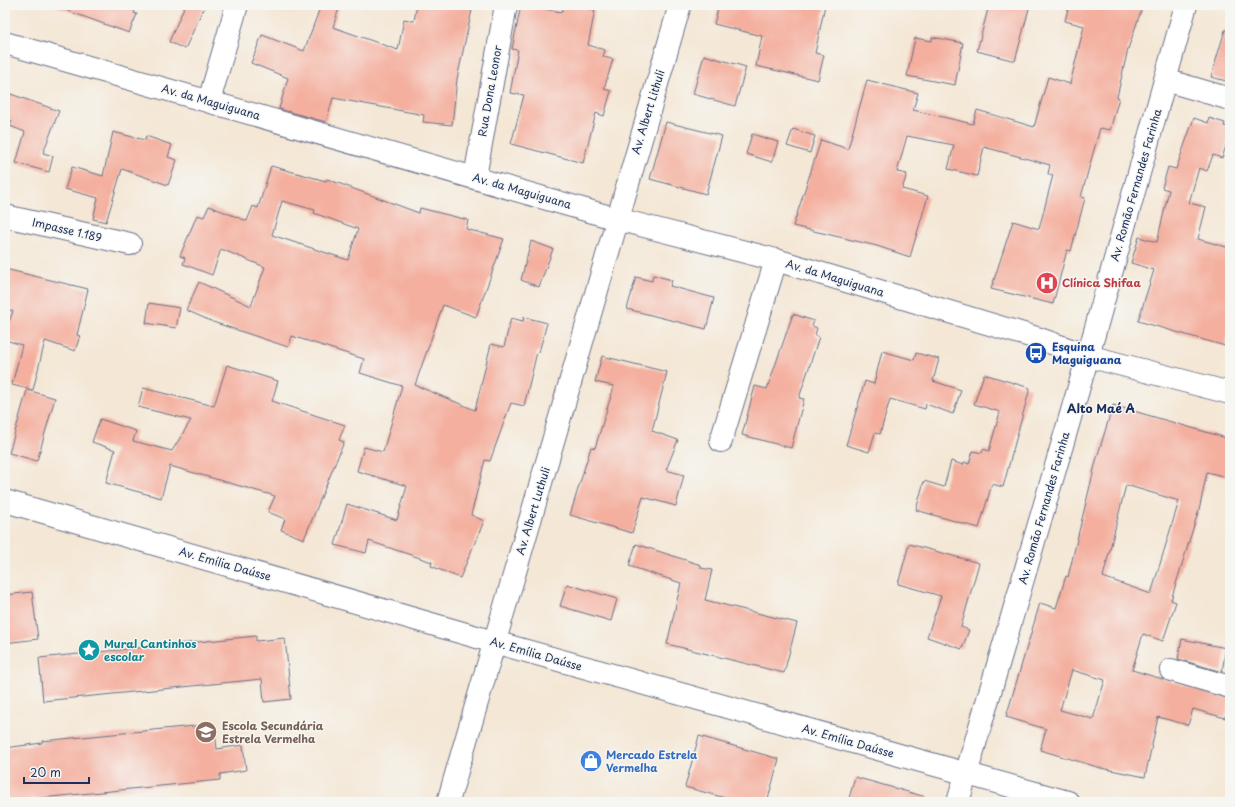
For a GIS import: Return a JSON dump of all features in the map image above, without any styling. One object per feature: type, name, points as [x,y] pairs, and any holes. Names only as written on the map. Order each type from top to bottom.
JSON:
[{"type":"street","points":[[209,101],[237,5]]},
{"type":"street","name":"Rua Dona Leonor","points":[[475,178],[506,5]]},
{"type":"street","name":"Av. Albert Lithuli","points":[[617,219],[680,5]]},
{"type":"street","name":"Av. Romão Fernandes Farinha","points":[[958,802],[1088,356],[1186,5]]},
{"type":"street","name":"Av. da Maguiguana","points":[[5,43],[617,219],[776,260],[1040,339],[1088,356]]},
{"type":"street","points":[[1165,80],[1230,99]]},
{"type":"street","name":"Impasse 1.189","points":[[5,216],[130,244]]},
{"type":"street","name":"Av. Albert Luthuli","points":[[448,802],[617,219]]},
{"type":"street","points":[[721,441],[776,260]]},
{"type":"street","points":[[1088,356],[1230,394]]},
{"type":"street","name":"Av. Emília Daússe","points":[[5,501],[494,642],[1068,802]]},
{"type":"street","points":[[1171,670],[1230,687]]},
{"type":"building","points":[[57,5],[137,5],[134,13],[137,14],[129,33],[57,7]]},
{"type":"building","points":[[185,5],[205,5],[185,49],[169,42]]},
{"type":"building","points":[[321,5],[340,5],[333,27],[398,50],[404,19],[414,21],[417,5],[473,5],[457,79],[452,125],[423,122],[424,115],[333,98],[326,122],[279,109],[288,78],[251,63],[262,35],[304,51]]},
{"type":"building","points":[[521,5],[562,12],[564,5],[595,10],[588,45],[605,50],[603,57],[613,59],[604,89],[611,91],[604,116],[596,113],[583,163],[511,144],[524,95],[510,93],[518,50],[512,49]]},
{"type":"building","points":[[719,5],[825,5],[815,53],[824,55],[818,80],[756,66],[762,36],[714,24]]},
{"type":"building","points":[[989,5],[1030,5],[1015,61],[977,51]]},
{"type":"building","points":[[1069,5],[1143,5],[1128,49],[1117,97],[1119,98],[1110,130],[1100,128],[1081,197],[1085,198],[1071,251],[1067,250],[1053,304],[991,289],[1013,221],[1039,229],[1053,175],[1048,174],[1050,165],[984,147],[977,176],[948,169],[954,145],[907,136],[897,172],[907,174],[902,189],[928,196],[910,257],[877,246],[793,226],[821,140],[848,149],[867,80],[918,93],[913,110],[973,124],[977,110],[1034,127],[1048,77],[1070,84],[1084,26],[1065,21]]},
{"type":"building","points":[[1225,30],[1230,30],[1230,82],[1211,77]]},
{"type":"building","points":[[932,37],[963,43],[955,85],[907,76],[915,38],[932,41]]},
{"type":"building","points":[[704,55],[746,67],[735,106],[693,94]]},
{"type":"building","points":[[5,92],[59,111],[43,153],[53,156],[49,172],[16,163],[25,132],[10,126],[12,121],[5,118]]},
{"type":"building","points":[[1194,118],[1208,123],[1209,118],[1225,123],[1224,126],[1230,128],[1230,134],[1222,158],[1213,155],[1207,171],[1199,168],[1189,203],[1206,207],[1198,239],[1230,248],[1230,328],[1225,346],[1138,321],[1154,270],[1131,263],[1139,237],[1157,242],[1169,190],[1162,188],[1168,167],[1176,169]]},
{"type":"building","points":[[666,122],[722,136],[706,194],[650,179]]},
{"type":"building","points":[[793,129],[815,136],[810,153],[787,146]]},
{"type":"building","points":[[113,132],[145,140],[146,136],[172,145],[168,157],[177,160],[168,185],[122,169],[106,222],[93,219],[98,198],[65,189],[72,167],[103,176]]},
{"type":"building","points":[[752,134],[778,142],[772,162],[746,154]]},
{"type":"building","points":[[271,166],[326,181],[327,179],[419,213],[420,208],[468,220],[466,229],[504,239],[476,317],[443,305],[415,385],[475,410],[491,344],[504,347],[511,318],[523,321],[524,317],[547,323],[539,352],[537,352],[524,406],[511,403],[490,461],[485,460],[471,515],[484,521],[460,578],[431,566],[432,562],[369,541],[366,553],[335,545],[347,504],[397,520],[407,486],[357,471],[364,447],[383,452],[402,386],[360,373],[364,359],[292,336],[288,347],[213,322],[186,310],[199,282],[251,306],[265,267],[221,249],[212,275],[183,264],[185,258],[180,256],[197,215],[204,217],[209,206],[247,221],[253,206],[258,208]],"holes":[[[282,201],[315,210],[314,213],[358,229],[348,260],[272,235]]]},
{"type":"building","points":[[531,241],[553,249],[539,287],[521,280]]},
{"type":"building","points":[[5,269],[88,289],[77,335],[80,336],[75,351],[45,341],[33,390],[12,385],[22,345],[5,340],[5,333],[13,311],[5,309]]},
{"type":"building","points":[[653,275],[672,280],[670,286],[714,298],[706,329],[627,309],[636,277],[652,281]]},
{"type":"building","points":[[149,303],[180,308],[176,328],[146,323]]},
{"type":"building","points":[[793,314],[814,321],[812,326],[817,328],[815,335],[819,337],[799,398],[804,399],[791,448],[742,435],[755,386],[767,389]]},
{"type":"building","points":[[882,351],[914,360],[916,353],[939,359],[933,381],[961,390],[953,414],[926,404],[925,409],[890,399],[880,434],[875,433],[869,452],[846,445],[865,381],[874,384]]},
{"type":"building","points":[[602,356],[667,372],[652,431],[678,440],[666,470],[684,475],[676,506],[643,497],[632,533],[570,515],[591,447],[595,448],[614,386],[595,382]]},
{"type":"building","points":[[227,365],[278,381],[272,401],[345,425],[339,440],[344,442],[304,539],[281,530],[285,519],[268,512],[275,496],[170,466],[161,498],[106,483],[115,450],[92,442],[100,419],[136,431],[133,441],[172,451],[191,420],[138,407],[143,388],[214,406]]},
{"type":"building","points":[[984,374],[1030,388],[1003,487],[992,484],[979,528],[916,510],[924,481],[944,487],[951,461],[963,465],[964,462],[969,464],[973,451],[982,453],[983,449],[989,451],[1000,412],[974,404]]},
{"type":"building","points":[[27,390],[55,398],[37,461],[9,453]]},
{"type":"building","points":[[1113,405],[1230,439],[1230,478],[1207,472],[1200,506],[1171,600],[1176,602],[1163,641],[1143,634],[1132,670],[1230,699],[1230,702],[1225,718],[1193,709],[1188,725],[1158,717],[1145,777],[1101,768],[1040,750],[1046,729],[1006,717],[1040,603],[1056,608],[1066,576],[1068,577],[1096,461]],"holes":[[[1126,485],[1179,501],[1151,594],[1103,577]],[[1072,670],[1105,680],[1093,719],[1060,710]]]},
{"type":"building","points":[[636,544],[701,565],[701,568],[712,570],[705,600],[797,623],[784,673],[667,644],[681,583],[629,566]]},
{"type":"building","points":[[909,544],[979,563],[961,627],[969,630],[962,649],[927,637],[941,596],[898,584]]},
{"type":"building","points":[[567,584],[617,599],[611,621],[560,606]]},
{"type":"building","points":[[32,592],[38,639],[5,643],[5,595]]},
{"type":"building","points":[[256,636],[256,641],[285,638],[291,699],[264,702],[262,679],[43,701],[39,658]]},
{"type":"building","points":[[1182,639],[1226,648],[1222,672],[1178,659]]},
{"type":"building","points":[[214,724],[217,749],[243,745],[246,770],[220,774],[220,780],[31,799],[31,802],[5,802],[5,748],[42,743],[42,741]]},
{"type":"building","points":[[699,736],[779,759],[767,802],[740,802],[685,787]]},
{"type":"building","points":[[855,777],[926,797],[925,802],[848,802]]},
{"type":"place","name":"Clínica Shifaa","points":[[1047,283]]},
{"type":"place","name":"Esquina Maguiguana","points":[[1036,353]]},
{"type":"place","name":"Mural Cantinhos escolar","points":[[89,650]]},
{"type":"place","name":"Escola Secundária Estrela Vermelha","points":[[206,732]]},
{"type":"place","name":"Mercado Estrela Vermelha","points":[[591,761]]},
{"type":"district","name":"Alto Maé A","points":[[1101,409]]}]
